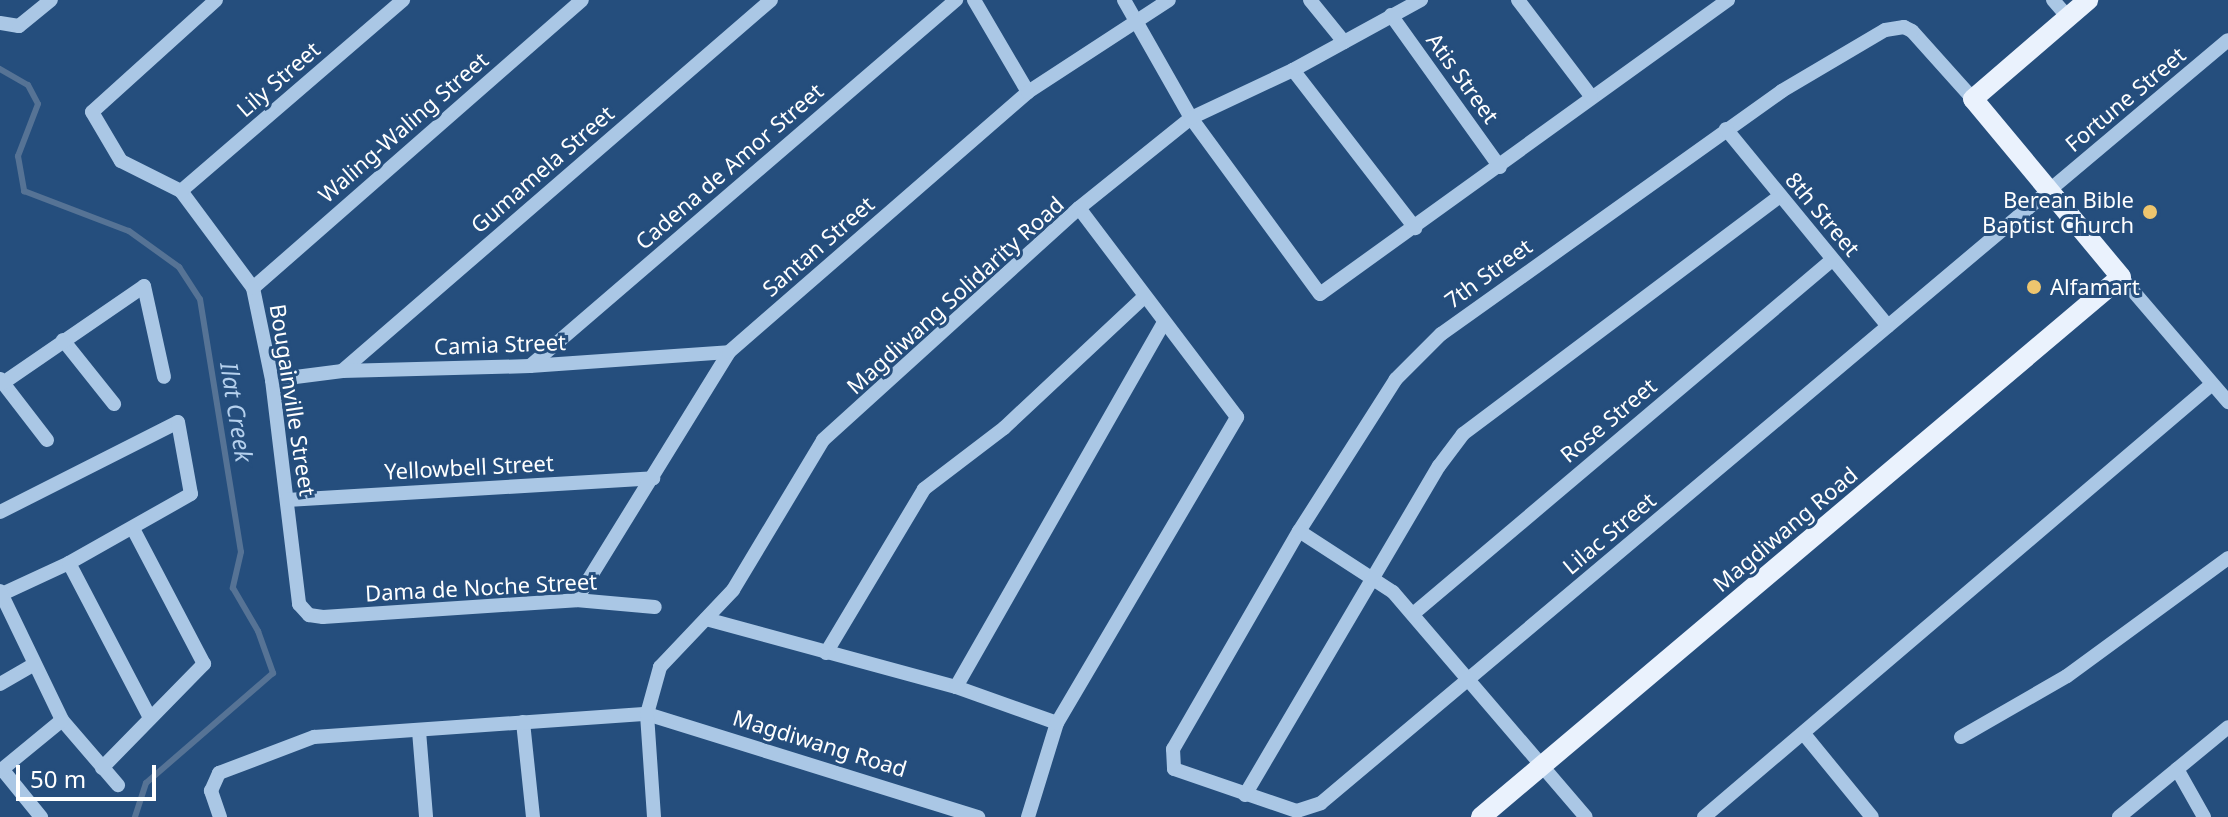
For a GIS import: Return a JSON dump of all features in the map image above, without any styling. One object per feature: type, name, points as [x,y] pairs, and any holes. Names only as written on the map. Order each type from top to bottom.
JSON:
[{"type":"main road","points":[[2088,0],[1973,99],[2121,277]]},
{"type":"main road","name":"Magdiwang Road","points":[[1481,817],[2121,277]]},
{"type":"street","points":[[0,23],[19,26],[51,0]]},
{"type":"street","name":"Bougainville Street","points":[[216,0],[92,112],[121,161],[181,191],[253,288],[272,380],[299,604],[309,615]]},
{"type":"street","name":"Lily Street","points":[[181,191],[403,0]]},
{"type":"street","name":"Waling-Waling Street","points":[[253,288],[582,0]]},
{"type":"street","name":"Gumamela Street","points":[[342,371],[771,0]]},
{"type":"street","name":"Cadena de Amor Street","points":[[530,366],[956,0]]},
{"type":"street","points":[[974,0],[1028,92]]},
{"type":"street","points":[[1124,0],[1191,118],[1320,294],[1728,0]]},
{"type":"street","name":"Santan Street","points":[[576,600],[729,352],[1028,92],[1169,0]]},
{"type":"street","points":[[1310,0],[1344,42]]},
{"type":"street","points":[[1079,208],[1191,118],[1293,70],[1421,0]]},
{"type":"street","points":[[1518,0],[1591,96]]},
{"type":"street","points":[[2053,0],[2068,17]]},
{"type":"street","name":"Atis Street","points":[[1391,15],[1500,167]]},
{"type":"street","name":"7th Street","points":[[1171,764],[1173,749],[1299,531],[1396,379],[1441,334],[1782,91],[1894,28],[1912,31],[1973,99]]},
{"type":"street","name":"Fortune Street","points":[[2050,192],[2228,40]]},
{"type":"street","points":[[1293,70],[1415,228]]},
{"type":"street","name":"8th Street","points":[[1726,129],[1888,326]]},
{"type":"street","name":"Lilac Street","points":[[1171,764],[1179,773],[1245,795],[1297,811],[1312,809],[2050,192]]},
{"type":"street","points":[[1245,795],[1373,575],[1463,434],[1779,197]]},
{"type":"street","name":"Magdiwang Solidarity Road","points":[[654,817],[647,714],[660,667],[733,590],[823,440],[1079,208],[1237,417],[1057,723],[1028,817]]},
{"type":"street","name":"Rose Street","points":[[1413,614],[1832,260]]},
{"type":"street","points":[[2121,277],[2228,402]]},
{"type":"street","points":[[47,440],[2,381],[144,286],[164,377]]},
{"type":"street","points":[[826,653],[924,489],[1004,428],[1144,297]]},
{"type":"street","points":[[956,687],[1164,323]]},
{"type":"street","points":[[63,340],[114,404]]},
{"type":"street","name":"Camia Street","points":[[272,380],[342,371],[530,366],[729,352]]},
{"type":"street","points":[[1704,817],[2212,384]]},
{"type":"street","points":[[0,512],[178,422],[191,494],[69,563],[1,593],[62,720],[118,785]]},
{"type":"street","name":"Yellowbell Street","points":[[287,500],[653,478]]},
{"type":"street","points":[[102,768],[204,664],[133,529]]},
{"type":"street","points":[[1299,531],[1373,575],[1413,614],[1586,817]]},
{"type":"street","points":[[1961,737],[2067,676],[2228,558]]},
{"type":"street","points":[[69,563],[150,718]]},
{"type":"street","name":"Dama de Noche Street","points":[[309,615],[576,600],[655,607]]},
{"type":"street","points":[[706,619],[956,687],[1057,723]]},
{"type":"street","points":[[0,684],[34,664]]},
{"type":"street","points":[[220,817],[213,780],[228,767],[314,737],[647,714]]},
{"type":"street","name":"Magdiwang Road","points":[[647,714],[978,817]]},
{"type":"street","points":[[41,817],[1,770],[62,720]]},
{"type":"street","points":[[523,722],[533,817]]},
{"type":"street","points":[[2119,817],[2228,727]]},
{"type":"street","points":[[419,731],[426,817]]},
{"type":"street","points":[[1804,734],[1872,817]]},
{"type":"street","points":[[2177,769],[2204,817]]},
{"type":"waterway","name":"Ilat Creek","points":[[0,69],[28,85],[38,104],[18,156],[24,191],[129,231],[179,267],[200,299],[241,552],[233,588],[258,631],[273,673],[146,783],[135,817]]},
{"type":"place","name":"Berean Bible Baptist Church","points":[[2150,212]]},
{"type":"place","name":"Alfamart","points":[[2034,287]]}]
